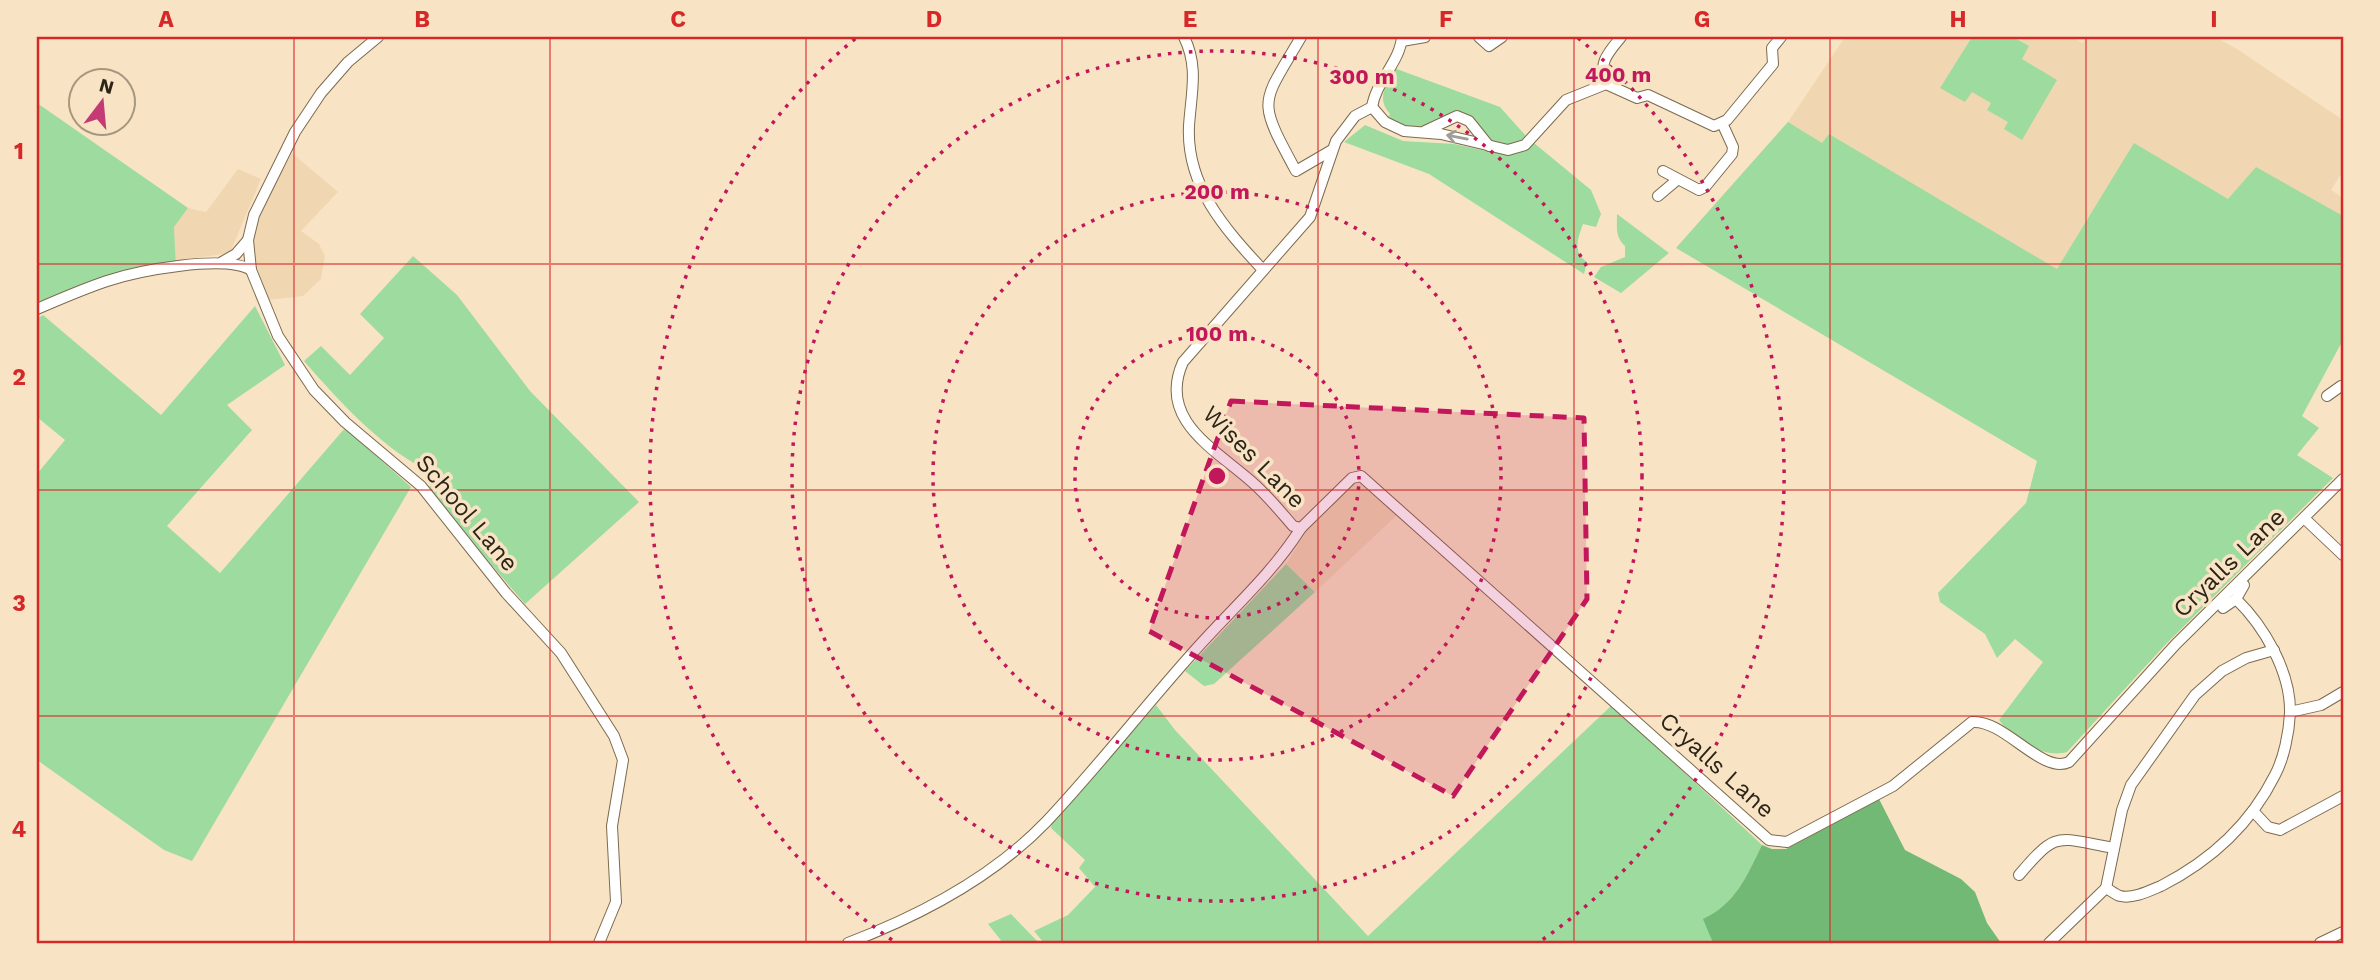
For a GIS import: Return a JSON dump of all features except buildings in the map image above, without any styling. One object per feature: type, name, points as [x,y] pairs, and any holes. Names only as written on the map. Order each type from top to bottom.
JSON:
[{"type":"street","name":"School Lane","points":[[377,37],[348,62],[321,93],[295,132],[254,215],[248,240],[251,270],[278,336],[314,390],[345,422],[421,486],[497,582],[561,653],[614,736],[623,760],[612,826],[616,902],[599,943]]},
{"type":"street","points":[[1184,37],[1191,51],[1194,68],[1189,128],[1193,167],[1213,211],[1263,270]]},
{"type":"street","points":[[1301,37],[1274,80],[1268,94],[1268,113],[1296,171],[1332,150]]},
{"type":"street","points":[[1425,37],[1402,39],[1374,94],[1372,107],[1392,126],[1404,131],[1470,140],[1491,148],[1508,150],[1525,145],[1566,100],[1606,84]]},
{"type":"street","points":[[1479,37],[1489,46],[1502,37]]},
{"type":"street","points":[[1621,37],[1604,58],[1603,77],[1606,84],[1637,98],[1648,95],[1707,124],[1722,124],[1773,64],[1772,48],[1781,37]]},
{"type":"street","name":"Wises Lane","points":[[848,943],[901,923],[931,906],[969,883],[1038,830],[1204,640],[1268,574],[1300,528],[1293,526],[1253,482],[1197,435],[1177,403],[1175,380],[1183,362],[1310,217],[1336,141],[1355,116],[1372,107]]},
{"type":"street","points":[[1421,132],[1457,116],[1469,121],[1491,148]]},
{"type":"street","points":[[1663,171],[1699,190],[1705,187],[1727,162],[1732,147],[1722,124]]},
{"type":"street","points":[[1658,196],[1677,180]]},
{"type":"street","points":[[37,309],[109,280],[222,262],[236,254],[248,240]]},
{"type":"street","points":[[222,262],[251,270]]},
{"type":"street","points":[[2327,396],[2343,387]]},
{"type":"street","name":"Cryalls Lane","points":[[1300,528],[1352,478],[1361,476],[1769,840],[1778,843],[1787,842],[1893,786],[1972,722],[1992,723],[2049,761],[2060,765],[2068,762],[2176,644],[2343,480]]},
{"type":"street","points":[[2305,519],[2343,555]]},
{"type":"street","points":[[2223,608],[2236,598],[2244,585]]},
{"type":"street","points":[[2106,888],[2120,896],[2145,894],[2203,861],[2224,844],[2253,811],[2280,765],[2290,712],[2274,650],[2255,620],[2236,598]]},
{"type":"street","points":[[2049,943],[2106,888],[2122,810],[2132,785],[2194,695],[2222,671],[2246,658],[2274,650]]},
{"type":"street","points":[[2290,712],[2321,705],[2343,692]]},
{"type":"street","points":[[2253,811],[2268,827],[2280,830],[2343,796]]},
{"type":"street","points":[[2020,875],[2049,842],[2059,839],[2114,848]]},
{"type":"street","points":[[2320,943],[2343,932]]},
{"type":"highlighted area","points":[[1231,401],[1584,418],[1587,599],[1453,796],[1149,631]]},
{"type":"shaded area","points":[[1845,37],[2072,37],[2082,43],[2087,37],[2215,37],[2237,49],[2343,120],[2343,171],[2331,190],[2343,198],[2343,340],[1676,248],[1788,122]]},
{"type":"shaded area","points":[[292,153],[338,192],[301,231],[319,244],[325,256],[321,279],[303,296],[269,300],[257,268],[253,237],[256,220]]},
{"type":"shaded area","points":[[238,169],[261,179],[230,253],[175,261],[174,227],[188,208],[206,212]]},
{"type":"shaded area","points":[[1359,483],[1397,515],[1315,592],[1286,564],[1310,526],[1349,484]]},
{"type":"green space","points":[[1972,37],[2013,37],[2029,46],[2022,59],[2057,80],[2022,140],[2004,129],[2008,122],[1987,110],[1991,103],[1972,92],[1965,102],[1940,88]]},
{"type":"green space","points":[[1394,68],[1500,107],[1527,137],[1517,145],[1496,147],[1466,115],[1453,112],[1421,128],[1406,128],[1397,124],[1388,117],[1390,114],[1383,102]]},
{"type":"green space","points":[[37,103],[66,123],[66,136],[84,136],[188,208],[174,227],[176,268],[123,274],[37,307]]},
{"type":"green space","points":[[1788,122],[1822,143],[1829,134],[2057,269],[2134,143],[2228,199],[2256,167],[2343,216],[2343,340],[2302,416],[2319,428],[2297,455],[2333,478],[2165,645],[2067,752],[2048,753],[2029,746],[1999,720],[2043,662],[2015,639],[1997,658],[1985,634],[1940,602],[1938,593],[2026,503],[2037,461],[1676,248]]},
{"type":"green space","points":[[1365,125],[1403,141],[1454,144],[1495,153],[1519,151],[1534,143],[1591,190],[1601,214],[1596,227],[1583,224],[1579,234],[1579,254],[1587,262],[1584,274],[1429,174],[1344,142]]},
{"type":"green space","points":[[1617,214],[1669,253],[1621,293],[1594,277],[1601,267],[1625,257],[1625,246],[1617,232]]},
{"type":"green space","points":[[413,256],[457,295],[530,391],[639,502],[525,604],[432,496],[429,488],[439,475],[420,467],[384,442],[349,410],[304,361],[321,346],[350,375],[384,338],[360,314]]},
{"type":"green space","points":[[255,306],[285,365],[227,405],[252,430],[167,526],[220,573],[345,428],[411,487],[192,861],[164,850],[37,760],[37,474],[65,440],[37,417],[37,319],[43,315],[161,415]]},
{"type":"green space","points":[[1286,564],[1315,592],[1214,684],[1204,686],[1185,671]]},
{"type":"green space","points":[[1156,705],[1175,730],[1368,936],[1612,705],[1762,845],[1732,897],[1704,919],[1713,943],[1044,943],[1034,931],[1068,915],[1095,887],[1079,868],[1085,860],[1051,828],[1052,823]]},
{"type":"green space","points":[[1879,799],[1905,850],[1961,879],[1975,892],[1987,923],[2001,943],[1713,943],[1703,919],[1732,897],[1762,845],[1772,849],[1786,849]]},
{"type":"green space","points":[[1011,914],[1039,943],[1003,943],[988,924]]}]
